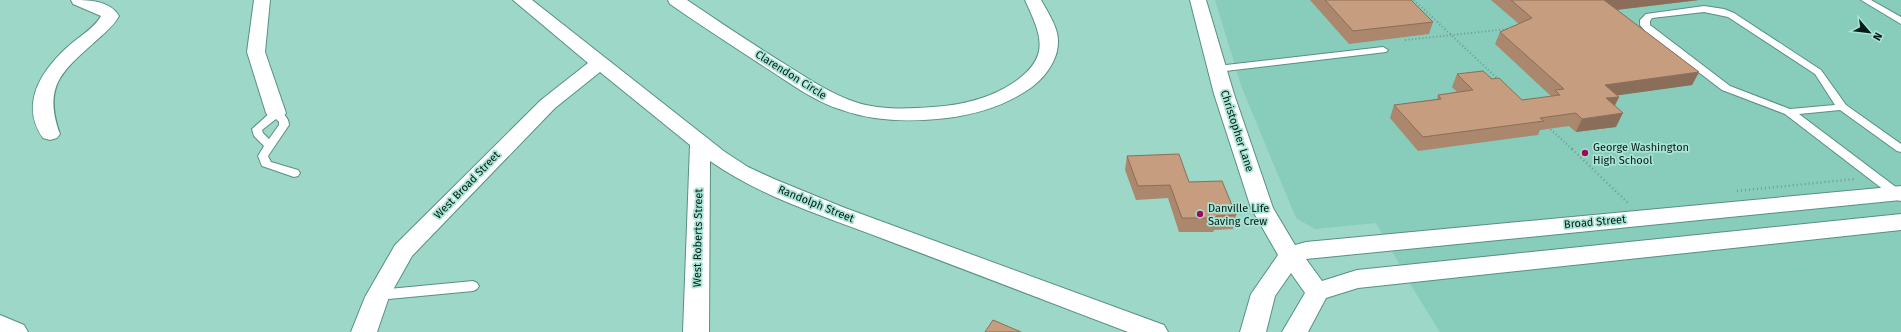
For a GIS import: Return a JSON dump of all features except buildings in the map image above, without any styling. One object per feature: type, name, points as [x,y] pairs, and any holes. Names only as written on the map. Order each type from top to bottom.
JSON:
[{"type":"main road","points":[[0,325],[15,332]]},
{"type":"street","points":[[50,134],[44,120],[42,108],[44,90],[50,78],[74,52],[108,21],[110,16],[108,12],[79,0]]},
{"type":"street","points":[[262,0],[256,52],[276,113]]},
{"type":"street","name":"Randolph Street","points":[[521,0],[718,158],[741,172],[766,184],[837,213],[1155,332]]},
{"type":"street","name":"Clarendon Circle","points":[[676,0],[820,94],[840,103],[863,110],[908,115],[943,112],[974,107],[993,101],[1014,91],[1039,72],[1046,59],[1049,46],[1048,34],[1033,0]]},
{"type":"street","name":"Christopher Lane","points":[[1198,0],[1217,69],[1262,208],[1280,241],[1317,292]]},
{"type":"street","name":"West Broad Street","points":[[364,332],[378,295],[403,251],[408,245],[548,104],[579,78],[600,64]]},
{"type":"street","name":"West Roberts Street","points":[[696,332],[700,143]]},
{"type":"street","name":"Broad Street","points":[[1290,256],[1306,250],[1899,194]]},
{"type":"street","points":[[1295,332],[1317,292],[1357,279],[1901,222]]},
{"type":"street","points":[[1253,332],[1263,294],[1290,256]]},
{"type":"lane","points":[[1865,0],[1901,21]]},
{"type":"lane","points":[[1899,194],[1789,112],[1726,88],[1649,30],[1644,25],[1645,20],[1649,16],[1704,9],[1731,15],[1818,72],[1826,79],[1834,98],[1842,107],[1901,149]]},
{"type":"lane","points":[[1217,69],[1383,50]]},
{"type":"lane","points":[[1789,112],[1842,107]]},
{"type":"lane","points":[[269,145],[258,134],[257,129],[276,113],[284,121],[284,125],[269,145],[263,156],[266,164],[294,173]]},
{"type":"lane","points":[[378,295],[474,286]]},
{"type":"path","points":[[1414,0],[1503,84]]},
{"type":"path","points":[[1405,40],[1514,28]]},
{"type":"path","points":[[1543,122],[1629,204],[1637,203]]},
{"type":"path","points":[[1730,192],[1858,179]]},
{"type":"shaded area","name":"George Washington High School","points":[[1215,0],[1901,0],[1901,332],[1440,332],[1415,292],[1376,223],[1315,229],[1296,218],[1242,88]]},
{"type":"place","name":"George Washington High School","points":[[1585,153]]},
{"type":"place","name":"Danville Life Saving Crew","points":[[1200,214]]}]
